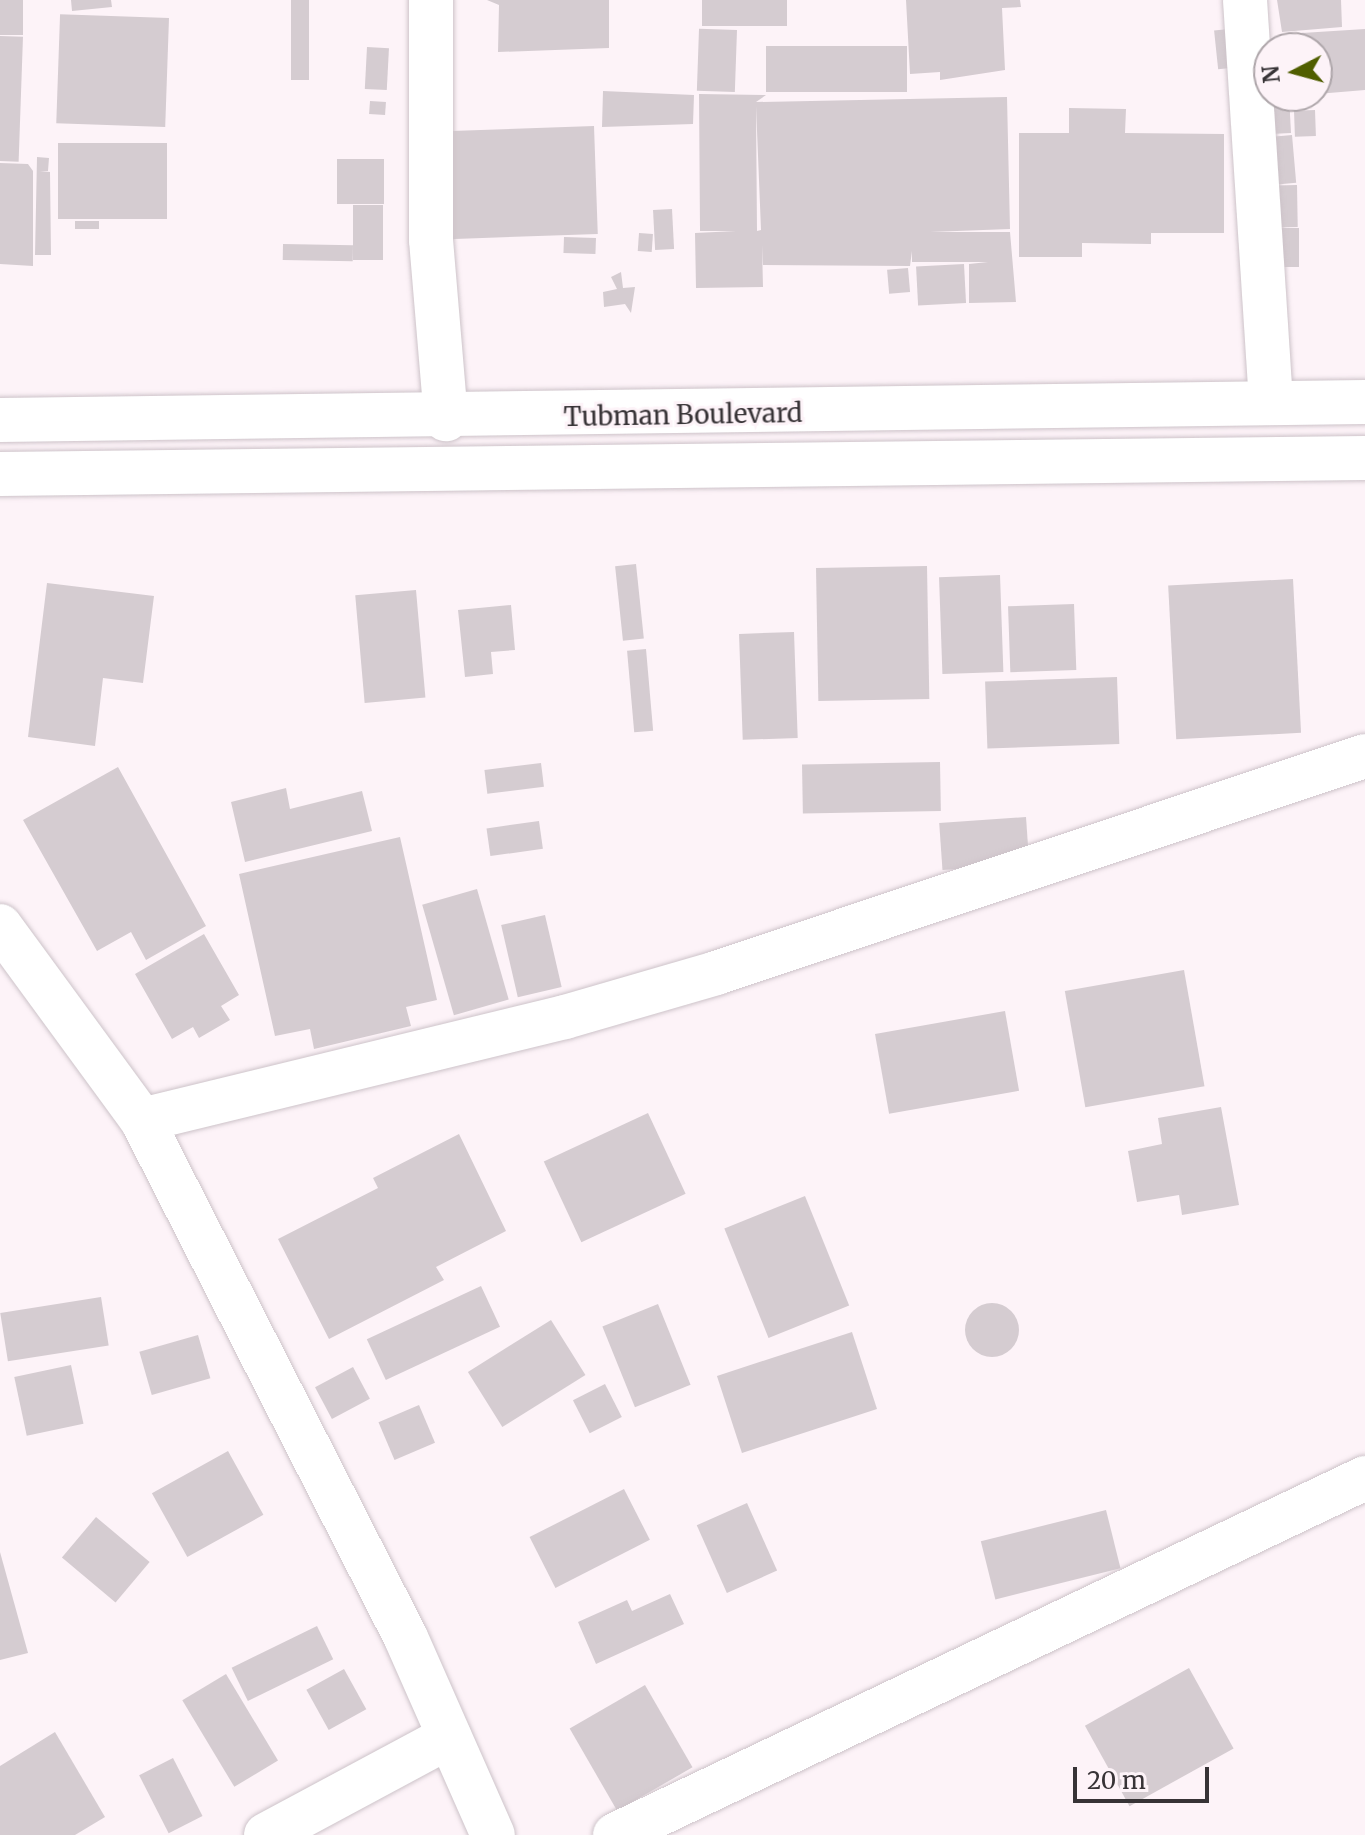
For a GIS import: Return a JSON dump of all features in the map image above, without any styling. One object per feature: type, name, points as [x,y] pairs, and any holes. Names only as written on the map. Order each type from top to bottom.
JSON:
[{"type":"main road","points":[[431,0],[431,240],[446,419]]},
{"type":"main road","points":[[1245,0],[1271,401]]},
{"type":"main road","name":"Tubman Boulevard","points":[[0,420],[446,419],[1271,401],[1365,402]]},
{"type":"main road","name":"Tubman Boulevard","points":[[0,474],[1365,458]]},
{"type":"main road","points":[[142,1120],[716,973],[1365,756]]},
{"type":"main road","points":[[0,926],[142,1120],[406,1638],[493,1835]]},
{"type":"main road","points":[[615,1835],[1365,1478]]},
{"type":"main road","points":[[266,1835],[449,1737]]},
{"type":"building","points":[[0,0],[23,0],[23,35],[0,35]]},
{"type":"building","points":[[71,0],[111,0],[112,7],[72,11]]},
{"type":"building","points":[[291,0],[309,0],[309,80],[291,80]]},
{"type":"building","points":[[487,0],[609,0],[609,48],[498,52],[499,5]]},
{"type":"building","points":[[702,0],[787,0],[787,26],[702,26]]},
{"type":"building","points":[[906,0],[1020,0],[1021,7],[1002,8],[1005,70],[940,80],[940,72],[910,74]]},
{"type":"building","points":[[1277,0],[1341,0],[1342,27],[1282,32]]},
{"type":"building","points":[[60,14],[169,18],[165,127],[56,123]]},
{"type":"building","points":[[699,29],[737,30],[735,92],[697,91]]},
{"type":"building","points":[[1229,29],[1233,68],[1218,69],[1214,31]]},
{"type":"building","points":[[1365,29],[1365,90],[1333,93],[1333,32],[1318,32]]},
{"type":"building","points":[[0,36],[23,37],[19,162],[0,161]]},
{"type":"building","points":[[766,46],[907,46],[907,92],[766,92]]},
{"type":"building","points":[[367,47],[389,48],[387,90],[365,89]]},
{"type":"building","points":[[603,91],[694,95],[693,124],[602,127]]},
{"type":"building","points":[[699,94],[766,95],[756,102],[1007,97],[1010,229],[930,232],[1010,232],[1016,302],[969,303],[969,264],[988,262],[912,262],[912,251],[910,266],[763,265],[762,245],[763,287],[696,288],[695,233],[736,231],[700,231]],"holes":[[[756,106],[761,230],[757,231]]]},
{"type":"building","points":[[370,101],[386,102],[385,115],[369,114]]},
{"type":"building","points":[[1069,108],[1126,109],[1125,133],[1224,134],[1224,233],[1151,233],[1151,244],[1082,243],[1082,257],[1019,257],[1019,133],[1069,133]]},
{"type":"building","points":[[1268,112],[1290,112],[1291,133],[1267,134]]},
{"type":"building","points":[[1294,112],[1315,112],[1316,136],[1295,137]]},
{"type":"building","points":[[594,126],[598,234],[441,239],[437,131]]},
{"type":"building","points":[[1292,135],[1296,183],[1271,185],[1267,137]]},
{"type":"building","points":[[58,143],[167,143],[167,219],[58,219]]},
{"type":"building","points":[[37,157],[49,158],[48,171],[40,171],[50,172],[51,255],[35,255]]},
{"type":"building","points":[[337,159],[384,159],[384,204],[337,204]]},
{"type":"building","points":[[0,163],[28,164],[33,171],[33,266],[0,264]]},
{"type":"building","points":[[1275,185],[1297,185],[1298,227],[1276,227]]},
{"type":"building","points":[[353,205],[383,205],[383,260],[353,260]]},
{"type":"building","points":[[672,209],[674,249],[655,250],[653,210]]},
{"type":"building","points":[[75,221],[99,221],[99,229],[75,229]]},
{"type":"building","points":[[1277,228],[1299,228],[1299,267],[1277,267]]},
{"type":"building","points":[[639,233],[653,234],[652,252],[638,251]]},
{"type":"building","points":[[564,237],[596,238],[595,254],[563,253]]},
{"type":"building","points":[[283,244],[353,245],[353,261],[283,260]]},
{"type":"building","points":[[964,264],[966,303],[918,305],[916,267]]},
{"type":"building","points":[[908,268],[910,292],[889,294],[887,270]]},
{"type":"building","points":[[621,272],[623,288],[635,287],[631,313],[625,304],[604,307],[603,292],[617,289],[611,277]]},
{"type":"building","points":[[636,564],[644,639],[623,641],[615,566]]},
{"type":"building","points":[[927,566],[929,699],[818,701],[816,568]]},
{"type":"building","points":[[1000,575],[1003,672],[942,674],[939,577]]},
{"type":"building","points":[[1293,579],[1301,733],[1176,739],[1168,586]]},
{"type":"building","points":[[47,583],[154,596],[143,683],[103,678],[95,746],[28,737]]},
{"type":"building","points":[[416,590],[425,698],[365,703],[355,595]]},
{"type":"building","points":[[1074,604],[1076,670],[1010,672],[1008,606]]},
{"type":"building","points":[[511,605],[515,650],[491,652],[493,674],[465,677],[458,610]]},
{"type":"building","points":[[794,632],[798,738],[743,740],[739,634]]},
{"type":"building","points":[[646,649],[653,731],[634,732],[627,651]]},
{"type":"building","points":[[1117,677],[1119,744],[987,749],[985,682]]},
{"type":"building","points":[[940,762],[941,811],[803,813],[802,764]]},
{"type":"building","points":[[541,763],[544,787],[487,794],[484,770]]},
{"type":"building","points":[[118,767],[206,926],[146,960],[131,932],[97,951],[23,820]]},
{"type":"building","points":[[286,788],[290,809],[362,791],[372,831],[245,862],[231,802]]},
{"type":"building","points":[[1026,817],[1029,864],[942,870],[939,823]]},
{"type":"building","points":[[539,821],[543,849],[490,856],[487,828]]},
{"type":"building","points":[[400,837],[437,1000],[406,1007],[411,1026],[314,1049],[310,1029],[275,1036],[239,874]]},
{"type":"building","points":[[477,889],[509,1000],[454,1015],[422,905]]},
{"type":"building","points":[[545,915],[562,987],[518,997],[501,925]]},
{"type":"building","points":[[204,934],[239,995],[221,1006],[230,1020],[199,1038],[193,1027],[172,1039],[135,974]]},
{"type":"building","points":[[1184,970],[1204,1086],[1085,1107],[1065,991]]},
{"type":"building","points":[[1005,1011],[1019,1091],[889,1114],[875,1034]]},
{"type":"building","points":[[1221,1107],[1239,1205],[1182,1215],[1179,1195],[1137,1202],[1128,1151],[1162,1144],[1158,1118]]},
{"type":"building","points":[[648,1113],[686,1194],[581,1242],[544,1162]]},
{"type":"building","points":[[459,1134],[506,1231],[436,1267],[444,1280],[329,1339],[278,1239],[378,1188],[373,1178]]},
{"type":"building","points":[[805,1196],[849,1305],[769,1338],[724,1229]]},
{"type":"building","points":[[481,1286],[500,1327],[386,1380],[367,1339]]},
{"type":"building","points":[[101,1297],[109,1345],[8,1361],[0,1313]]},
{"type":"building","points":[[992,1303],[1011,1311],[1019,1330],[1011,1349],[992,1357],[973,1349],[965,1330],[973,1311]]},
{"type":"building","points":[[658,1304],[691,1385],[635,1407],[602,1326]]},
{"type":"building","points":[[551,1320],[585,1375],[502,1427],[468,1372]]},
{"type":"building","points":[[852,1332],[877,1409],[742,1453],[717,1376]]},
{"type":"building","points":[[198,1335],[210,1378],[152,1395],[139,1352]]},
{"type":"building","points":[[71,1365],[83,1424],[27,1436],[14,1377]]},
{"type":"building","points":[[353,1367],[370,1399],[332,1419],[315,1387]]},
{"type":"building","points":[[605,1384],[622,1417],[590,1433],[573,1400]]},
{"type":"building","points":[[419,1405],[435,1443],[395,1460],[378,1422]]},
{"type":"building","points":[[228,1451],[263,1515],[187,1557],[152,1493]]},
{"type":"building","points":[[624,1489],[650,1540],[555,1588],[530,1537]]},
{"type":"building","points":[[747,1503],[777,1571],[727,1593],[697,1525]]},
{"type":"building","points":[[1106,1510],[1121,1568],[995,1599],[981,1541]]},
{"type":"building","points":[[96,1517],[150,1562],[116,1603],[62,1558]]},
{"type":"building","points":[[0,1552],[28,1653],[0,1660]]},
{"type":"building","points":[[670,1594],[684,1624],[596,1664],[578,1622],[627,1600],[632,1611]]},
{"type":"building","points":[[317,1626],[333,1659],[248,1701],[232,1668]]},
{"type":"building","points":[[1189,1668],[1234,1748],[1130,1806],[1085,1726]]},
{"type":"building","points":[[344,1669],[366,1709],[329,1730],[306,1690]]},
{"type":"building","points":[[226,1674],[278,1761],[234,1787],[182,1700]]},
{"type":"building","points":[[645,1685],[692,1767],[617,1811],[570,1728]]},
{"type":"building","points":[[55,1732],[105,1817],[75,1835],[0,1835],[0,1766]]},
{"type":"building","points":[[173,1758],[203,1816],[169,1833],[139,1775]]}]
